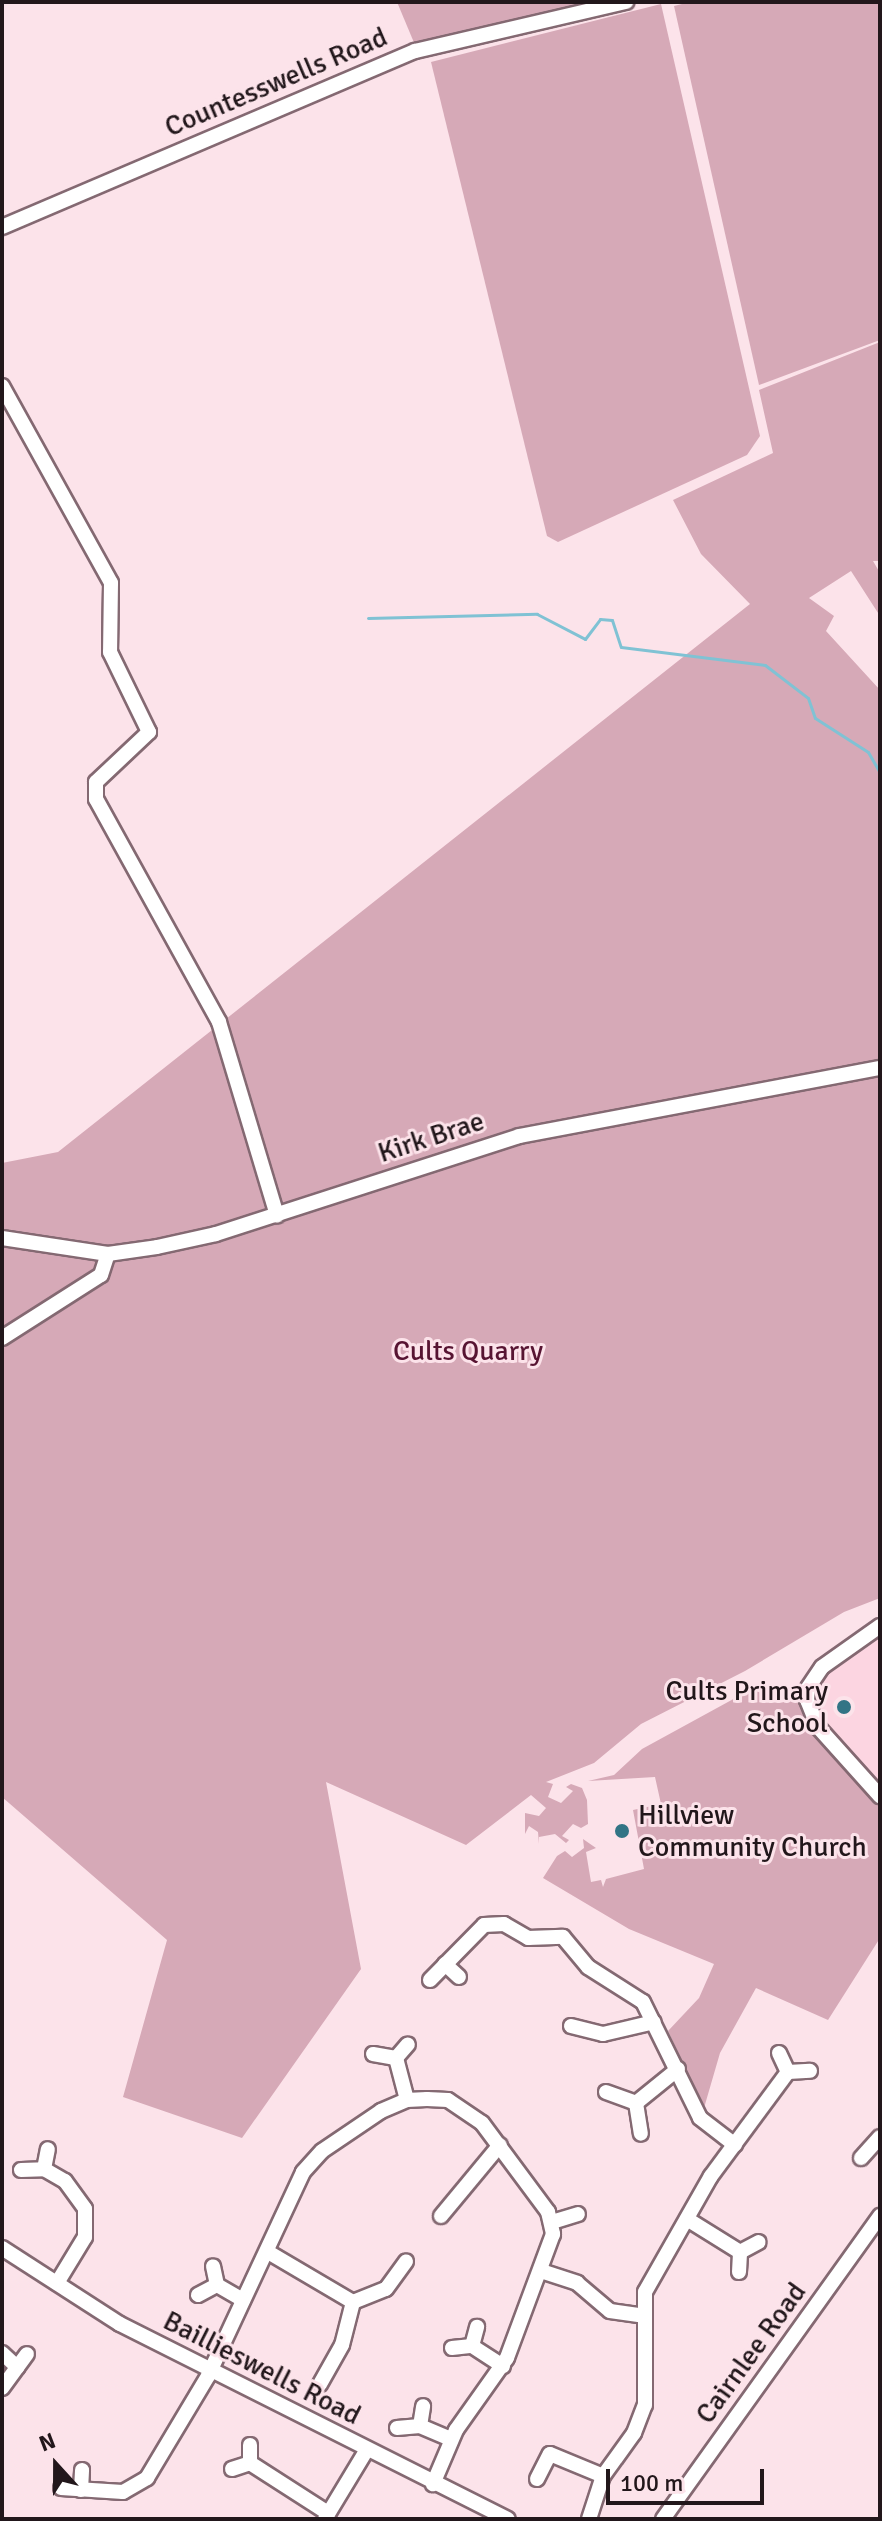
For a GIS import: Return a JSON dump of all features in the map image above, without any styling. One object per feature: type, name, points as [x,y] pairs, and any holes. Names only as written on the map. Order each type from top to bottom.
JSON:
[{"type":"street","name":"Countesswells Road","points":[[2,227],[415,51],[626,2]]},
{"type":"street","points":[[2,386],[111,583],[108,644],[149,732],[96,782],[96,799],[219,1022],[277,1215]]},
{"type":"street","name":"Kirk Brae","points":[[2,1238],[108,1254],[216,1234],[519,1136],[880,1068]]},
{"type":"street","points":[[2,1338],[101,1275],[108,1254]]},
{"type":"street","points":[[880,1626],[822,1667],[808,1688],[807,1700],[818,1727],[880,1796]]},
{"type":"street","points":[[430,1980],[484,1925],[504,1924],[528,1938],[554,1933],[588,1967],[634,1992],[654,2022],[700,2118],[735,2145]]},
{"type":"street","points":[[445,1964],[459,1977]]},
{"type":"street","points":[[571,2026],[603,2034],[654,2022]]},
{"type":"street","points":[[396,2058],[408,2044]]},
{"type":"street","points":[[779,2053],[788,2072]]},
{"type":"street","points":[[373,2054],[396,2058]]},
{"type":"street","points":[[396,2058],[407,2100]]},
{"type":"street","points":[[636,2103],[678,2069]]},
{"type":"street","points":[[788,2072],[810,2071]]},
{"type":"street","points":[[589,2519],[603,2476],[634,2433],[645,2405],[649,2370],[645,2292],[735,2145],[788,2072]]},
{"type":"street","points":[[606,2092],[636,2103]]},
{"type":"street","points":[[61,2488],[123,2492],[138,2487],[210,2368],[310,2163],[341,2137],[407,2100],[448,2100],[471,2112],[500,2145],[552,2222],[541,2271],[503,2366],[451,2439],[433,2484]]},
{"type":"street","points":[[636,2103],[641,2134]]},
{"type":"street","points":[[861,2158],[879,2140]]},
{"type":"street","points":[[441,2216],[500,2145]]},
{"type":"street","points":[[44,2169],[48,2149]]},
{"type":"street","points":[[21,2170],[44,2169],[74,2188],[87,2221],[85,2237],[57,2283]]},
{"type":"street","points":[[552,2222],[578,2214]]},
{"type":"street","name":"Cairnlee Road","points":[[663,2519],[880,2216]]},
{"type":"street","points":[[687,2219],[740,2252]]},
{"type":"street","points":[[740,2252],[759,2242]]},
{"type":"street","name":"Baillieswells Road","points":[[2,2248],[120,2324],[433,2484],[479,2513],[508,2519]]},
{"type":"street","points":[[268,2252],[353,2302]]},
{"type":"street","points":[[739,2272],[740,2252]]},
{"type":"street","points":[[353,2302],[386,2289],[406,2261]]},
{"type":"street","points":[[213,2266],[217,2285],[243,2300]]},
{"type":"street","points":[[541,2271],[577,2283],[610,2311],[644,2316]]},
{"type":"street","points":[[198,2295],[217,2285]]},
{"type":"street","points":[[320,2384],[342,2345],[353,2302]]},
{"type":"street","points":[[472,2346],[477,2327]]},
{"type":"street","points":[[452,2348],[472,2346],[503,2366]]},
{"type":"street","points":[[2,2353],[17,2367]]},
{"type":"street","points":[[2,2388],[27,2354]]},
{"type":"street","points":[[420,2426],[423,2406]]},
{"type":"street","points":[[397,2428],[420,2426],[451,2439]]},
{"type":"street","points":[[250,2445],[250,2463]]},
{"type":"street","points":[[250,2463],[326,2516],[366,2451]]},
{"type":"street","points":[[537,2479],[550,2454],[603,2476]]},
{"type":"street","points":[[232,2469],[250,2463]]},
{"type":"street","points":[[81,2490],[82,2470]]},
{"type":"shaded area","name":"Cults Primary School","points":[[880,1626],[880,1795],[818,1727],[808,1688]]},
{"type":"green space","points":[[397,2],[595,2],[415,45]]},
{"type":"green space","points":[[690,2],[880,2],[880,340],[759,385],[674,6]]},
{"type":"green space","points":[[661,4],[760,436],[747,455],[558,542],[547,536],[431,62]]},
{"type":"green space","name":"Cults Quarry","points":[[880,342],[880,561],[873,561],[880,573],[880,616],[851,571],[809,598],[834,616],[826,631],[880,690],[880,1598],[844,1612],[745,1671],[641,1724],[594,1763],[546,1782],[553,1784],[548,1797],[561,1803],[573,1791],[566,1787],[571,1784],[582,1788],[587,1800],[588,1824],[581,1828],[573,1824],[562,1836],[569,1840],[566,1843],[555,1834],[539,1837],[539,1844],[538,1832],[529,1826],[525,1834],[525,1813],[539,1816],[546,1808],[531,1795],[466,1845],[326,1782],[361,1969],[242,2138],[123,2097],[167,1940],[2,1797],[2,1163],[58,1152],[750,604],[701,554],[673,500],[773,453],[759,390]]},
{"type":"green space","points":[[759,1685],[783,1685],[801,1693],[813,1730],[880,1800],[880,1938],[828,2020],[756,1988],[720,2053],[704,2108],[668,2031],[699,1998],[714,1964],[629,1929],[543,1878],[557,1856],[565,1851],[572,1857],[584,1848],[583,1839],[596,1848],[586,1852],[591,1882],[601,1880],[603,1887],[606,1879],[644,1869],[633,1810],[661,1804],[655,1777],[588,1781],[614,1775],[642,1749]]},
{"type":"waterway","points":[[368,618],[537,614],[585,639],[600,619],[612,620],[621,647],[765,665],[808,698],[815,718],[868,752],[880,773]]},
{"type":"place","name":"Cults Primary School","points":[[844,1707]]},
{"type":"place","name":"Hillview Community Church","points":[[622,1831]]}]
